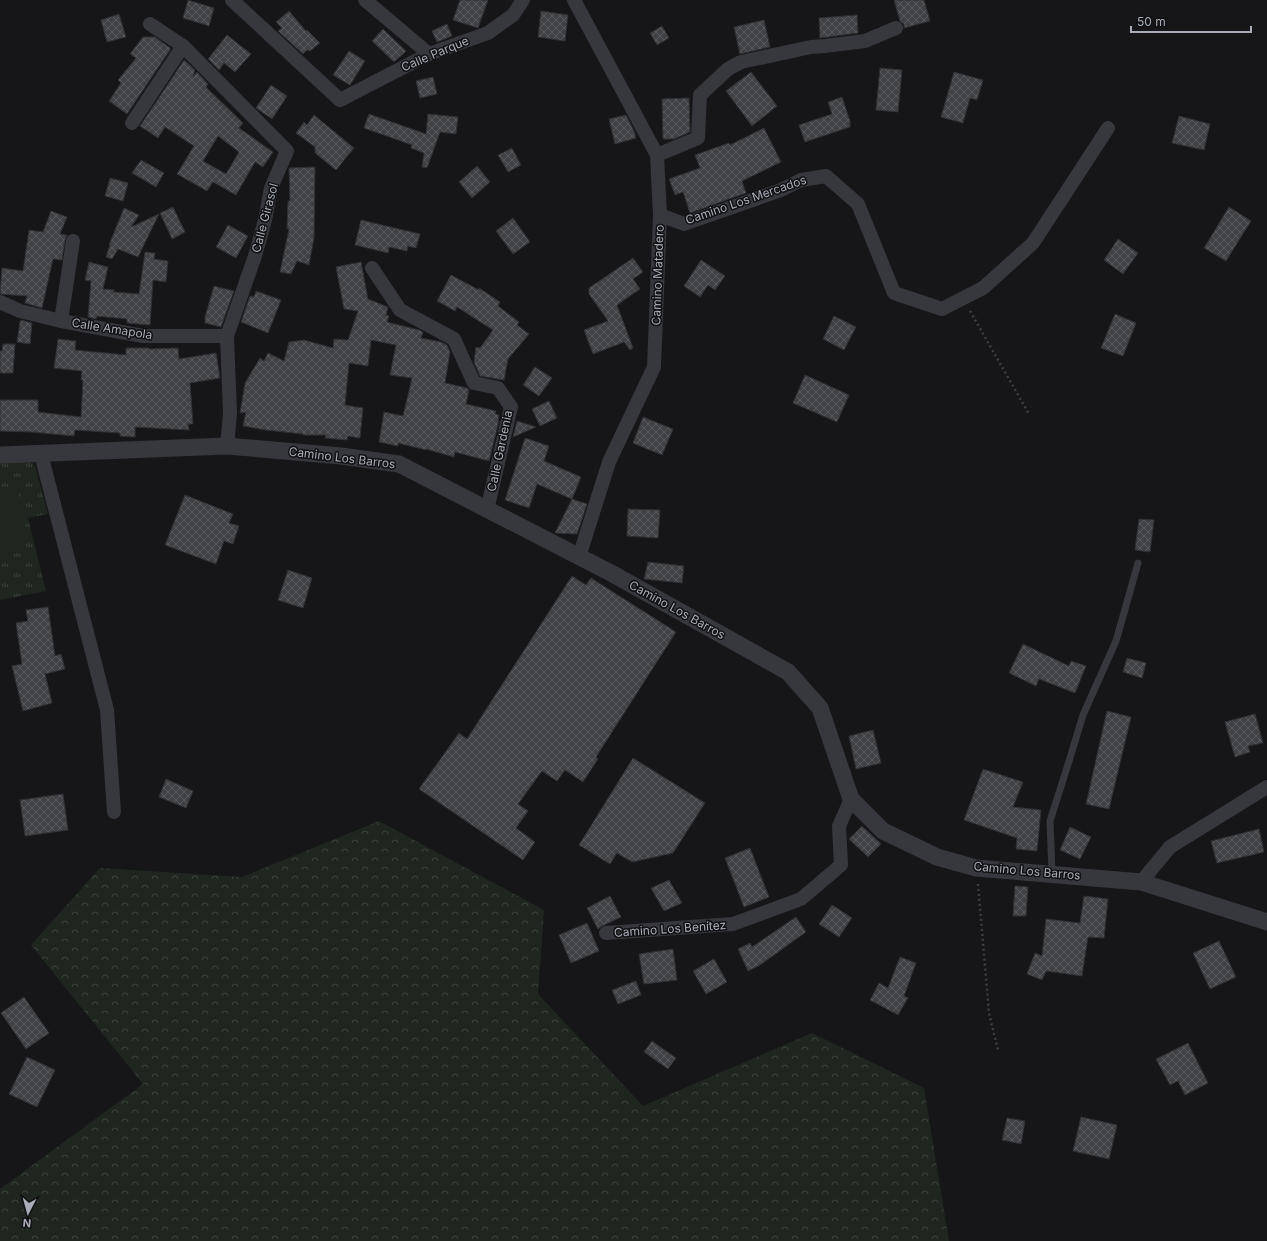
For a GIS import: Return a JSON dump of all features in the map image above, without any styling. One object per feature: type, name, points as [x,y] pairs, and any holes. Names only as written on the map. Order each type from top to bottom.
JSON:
[{"type":"street","name":"Calle Parque","points":[[232,0],[340,100],[429,54],[488,33],[513,15],[523,0]]},
{"type":"street","points":[[365,0],[429,54]]},
{"type":"street","name":"Camino Matadero","points":[[574,0],[657,155],[660,215],[654,367],[609,462],[579,557]]},
{"type":"street","name":"Calle Girasol","points":[[150,24],[183,46],[287,150],[271,188],[265,220],[255,256],[227,336],[230,414],[227,446]]},
{"type":"street","points":[[657,155],[698,138],[700,95],[728,69],[741,62],[811,46],[825,46],[865,41],[896,28]]},
{"type":"street","points":[[132,123],[183,46]]},
{"type":"street","name":"Camino Los Mercados","points":[[660,215],[684,224],[781,190],[801,180],[826,176],[858,204],[894,293],[942,309],[982,288],[1033,243],[1108,128]]},
{"type":"street","points":[[61,321],[73,241]]},
{"type":"street","name":"Calle Gardenia","points":[[372,268],[400,310],[454,339],[474,383],[498,388],[511,407],[487,510]]},
{"type":"street","name":"Calle Amapola","points":[[0,302],[20,311],[61,321],[143,336],[227,336]]},
{"type":"street","name":"Camino Los Barros","points":[[0,455],[227,446],[341,456],[399,464],[611,573],[788,672],[820,708],[851,799],[883,831],[937,857],[976,868],[1141,882],[1267,922]]},
{"type":"street","points":[[41,454],[107,710],[114,812]]},
{"type":"street","points":[[1141,882],[1170,847],[1267,787]]},
{"type":"street","name":"Camino Los Benítez","points":[[606,933],[733,924],[801,899],[841,865],[839,826],[851,799]]},
{"type":"lane","points":[[1052,874],[1050,821],[1083,715],[1116,641],[1138,563]]},
{"type":"path","points":[[962,299],[1029,414]]},
{"type":"path","points":[[976,868],[989,1014],[998,1050]]},
{"type":"green space","points":[[0,463],[33,463],[36,469],[48,514],[28,518],[46,591],[0,600]]},
{"type":"green space","points":[[18,487],[25,547],[0,550],[0,489]]},
{"type":"green space","points":[[379,821],[544,910],[538,994],[643,1106],[812,1033],[924,1088],[949,1241],[0,1241],[0,1189],[143,1084],[31,945],[100,868],[242,877]]},
{"type":"building","points":[[188,0],[214,8],[209,26],[183,18]]},
{"type":"building","points":[[460,0],[488,0],[478,28],[453,20]]},
{"type":"building","points":[[894,0],[924,0],[930,21],[904,28],[904,24],[900,21]]},
{"type":"building","points":[[289,11],[306,31],[307,30],[320,43],[310,51],[307,50],[303,54],[278,31],[282,28],[276,22]]},
{"type":"building","points":[[541,11],[568,15],[565,41],[538,37]]},
{"type":"building","points":[[119,14],[126,37],[107,42],[101,20]]},
{"type":"building","points":[[857,15],[858,33],[820,38],[819,18]]},
{"type":"building","points":[[764,20],[770,47],[740,54],[734,27]]},
{"type":"building","points":[[447,24],[452,36],[437,42],[432,31]]},
{"type":"building","points":[[662,26],[669,38],[657,45],[650,33]]},
{"type":"building","points":[[383,29],[406,51],[394,62],[372,41]]},
{"type":"building","points":[[227,35],[251,54],[235,72],[224,63],[219,70],[208,59]]},
{"type":"building","points":[[143,37],[155,37],[170,48],[170,50],[127,114],[109,101],[121,83],[118,80],[136,58],[130,54]]},
{"type":"building","points":[[349,51],[365,61],[350,85],[333,75]]},
{"type":"building","points":[[184,60],[195,70],[193,77],[197,72],[208,84],[206,87],[243,123],[239,128],[273,152],[263,167],[255,162],[236,195],[213,182],[207,191],[177,174],[194,146],[165,127],[158,138],[140,126]],"holes":[[[218,136],[239,152],[226,174],[203,161]]]},
{"type":"building","points":[[880,68],[902,70],[898,112],[876,110]]},
{"type":"building","points":[[751,72],[777,106],[752,126],[726,91]]},
{"type":"building","points":[[954,72],[983,80],[977,100],[970,98],[963,123],[941,117]]},
{"type":"building","points":[[433,77],[437,94],[420,98],[416,81]]},
{"type":"building","points":[[271,85],[287,96],[272,119],[256,108]]},
{"type":"building","points":[[842,97],[850,121],[850,127],[805,142],[799,125],[832,114],[828,102]]},
{"type":"building","points":[[689,98],[690,132],[674,139],[663,139],[662,99]]},
{"type":"building","points":[[369,114],[426,134],[428,114],[458,117],[456,134],[440,132],[427,168],[422,167],[424,153],[411,148],[412,145],[364,128]]},
{"type":"building","points":[[314,115],[354,148],[336,170],[315,153],[315,147],[296,133],[304,122],[307,125]]},
{"type":"building","points":[[626,115],[636,138],[615,144],[609,119]]},
{"type":"building","points":[[1179,116],[1210,124],[1204,150],[1172,143]]},
{"type":"building","points":[[764,128],[781,162],[742,181],[746,193],[690,213],[683,192],[675,195],[669,179],[700,168],[695,155],[729,143],[730,145]]},
{"type":"building","points":[[512,148],[521,165],[508,172],[498,155]]},
{"type":"building","points":[[141,160],[164,173],[156,187],[132,173]]},
{"type":"building","points":[[477,166],[490,182],[472,198],[459,182]]},
{"type":"building","points":[[315,167],[314,238],[309,265],[297,261],[291,274],[280,272],[289,229],[287,229],[288,201],[290,201],[289,168]]},
{"type":"building","points":[[110,178],[128,183],[123,201],[105,196]]},
{"type":"building","points":[[173,207],[185,232],[172,239],[160,213]]},
{"type":"building","points":[[1229,207],[1251,221],[1226,261],[1204,248]]},
{"type":"building","points":[[124,208],[139,215],[131,227],[159,214],[138,257],[118,249],[112,259],[106,257],[109,245]]},
{"type":"building","points":[[51,211],[67,217],[60,234],[67,235],[62,260],[53,259],[42,308],[25,303],[27,296],[0,294],[2,268],[23,271],[29,230],[43,232]]},
{"type":"building","points":[[513,218],[530,242],[513,254],[496,231]]},
{"type":"building","points":[[361,220],[420,234],[416,248],[408,246],[407,251],[389,247],[388,253],[355,245]]},
{"type":"building","points":[[228,225],[248,236],[236,258],[216,247]]},
{"type":"building","points":[[1118,239],[1138,253],[1123,274],[1104,260]]},
{"type":"building","points":[[145,252],[155,253],[154,259],[168,261],[166,282],[153,280],[150,325],[127,323],[127,319],[97,316],[96,319],[88,317],[91,281],[85,280],[89,262],[108,267],[103,289],[114,290],[114,292],[139,294]]},
{"type":"building","points":[[633,258],[643,272],[633,279],[640,289],[617,305],[633,348],[630,350],[624,342],[593,354],[584,330],[608,321],[589,294],[589,288]]},
{"type":"building","points":[[701,260],[725,276],[715,290],[708,285],[700,297],[684,286]]},
{"type":"building","points":[[361,262],[368,299],[388,307],[386,315],[389,316],[387,322],[419,330],[423,332],[421,338],[441,342],[447,345],[450,352],[445,383],[467,388],[469,390],[466,404],[496,411],[495,414],[499,415],[498,423],[499,421],[489,461],[455,452],[454,457],[398,443],[398,446],[379,442],[384,412],[403,416],[412,378],[390,375],[396,345],[371,340],[368,366],[349,363],[345,405],[363,408],[360,438],[348,436],[347,440],[325,438],[326,435],[303,435],[243,426],[246,412],[240,413],[245,383],[260,358],[264,361],[268,353],[284,361],[289,342],[304,340],[333,348],[334,339],[348,340],[358,311],[344,309],[336,267]]},
{"type":"building","points":[[451,275],[479,290],[479,288],[500,302],[498,306],[519,322],[517,325],[529,334],[508,359],[504,380],[480,376],[474,362],[476,347],[480,348],[493,330],[457,307],[455,311],[437,301]]},
{"type":"building","points":[[214,286],[234,291],[221,327],[205,323],[205,317]]},
{"type":"building","points":[[256,291],[281,300],[268,333],[241,322],[250,296],[254,297]]},
{"type":"building","points":[[1115,314],[1136,323],[1123,356],[1101,348]]},
{"type":"building","points":[[834,316],[856,327],[844,350],[823,339]]},
{"type":"building","points":[[21,320],[32,323],[30,344],[17,342]]},
{"type":"building","points":[[58,339],[76,341],[75,350],[126,355],[126,348],[178,348],[179,359],[216,353],[220,378],[190,383],[193,424],[188,424],[189,430],[135,427],[135,437],[120,436],[120,433],[75,430],[74,436],[0,431],[0,400],[38,400],[38,412],[81,417],[82,371],[54,368]]},
{"type":"building","points":[[3,344],[15,344],[13,373],[0,373],[0,351],[2,351]]},
{"type":"building","points":[[535,367],[552,378],[539,396],[523,385]]},
{"type":"building","points":[[805,375],[849,395],[837,422],[793,403]]},
{"type":"building","points":[[549,401],[557,418],[540,426],[532,409]]},
{"type":"building","points":[[643,417],[673,429],[662,455],[633,443]]},
{"type":"building","points":[[517,421],[536,427],[513,437]]},
{"type":"building","points":[[525,438],[549,446],[544,461],[581,477],[572,499],[537,484],[529,508],[505,500]]},
{"type":"building","points":[[185,495],[233,514],[229,523],[239,526],[233,544],[224,541],[216,564],[165,545]]},
{"type":"building","points":[[572,499],[587,504],[577,534],[555,533]]},
{"type":"building","points":[[628,509],[660,510],[658,538],[627,536]]},
{"type":"building","points":[[1139,519],[1154,520],[1150,552],[1135,550]]},
{"type":"building","points":[[648,562],[684,566],[682,583],[644,579]]},
{"type":"building","points":[[288,570],[312,578],[303,608],[278,600]]},
{"type":"building","points":[[572,576],[586,585],[591,578],[676,632],[596,757],[598,759],[583,782],[565,770],[557,781],[542,771],[518,804],[528,811],[516,828],[535,842],[523,860],[419,789],[459,733],[467,739]]},
{"type":"building","points":[[48,607],[55,656],[61,654],[65,669],[45,674],[52,703],[23,711],[12,666],[22,664],[16,623],[28,621],[26,610]]},
{"type":"building","points":[[1023,644],[1069,666],[1071,661],[1086,666],[1075,693],[1039,679],[1036,686],[1009,673]]},
{"type":"building","points":[[1127,658],[1146,663],[1142,678],[1123,672]]},
{"type":"building","points":[[1107,711],[1131,717],[1109,809],[1086,804]]},
{"type":"building","points":[[1255,714],[1263,743],[1248,746],[1250,752],[1235,757],[1225,722]]},
{"type":"building","points":[[873,730],[881,763],[856,769],[849,736]]},
{"type":"building","points":[[633,758],[705,803],[673,853],[632,862],[617,853],[610,864],[579,845]]},
{"type":"building","points":[[983,769],[1023,782],[1013,807],[1041,810],[1037,851],[1016,849],[1017,838],[964,820]]},
{"type":"building","points":[[166,779],[193,791],[186,808],[159,797]]},
{"type":"building","points":[[63,794],[68,830],[25,836],[20,800]]},
{"type":"building","points":[[862,826],[881,844],[868,857],[849,839]]},
{"type":"building","points":[[1070,827],[1091,837],[1080,859],[1060,850]]},
{"type":"building","points":[[1259,829],[1264,852],[1217,863],[1211,841]]},
{"type":"building","points":[[750,848],[769,897],[744,907],[725,858]]},
{"type":"building","points":[[669,880],[682,903],[664,911],[651,888]]},
{"type":"building","points":[[1015,886],[1028,887],[1026,916],[1013,916]]},
{"type":"building","points":[[610,896],[621,917],[598,929],[587,908]]},
{"type":"building","points":[[1084,896],[1108,899],[1104,938],[1088,937],[1082,976],[1046,971],[1042,980],[1027,974],[1035,953],[1042,956],[1046,919],[1080,923]]},
{"type":"building","points":[[832,905],[852,918],[839,937],[819,924]]},
{"type":"building","points":[[796,917],[806,932],[760,965],[748,971],[738,949],[750,943],[752,947]]},
{"type":"building","points":[[587,923],[599,951],[571,963],[559,935]]},
{"type":"building","points":[[1219,941],[1236,977],[1210,989],[1193,953]]},
{"type":"building","points":[[673,949],[677,980],[644,984],[639,954]]},
{"type":"building","points":[[900,957],[916,963],[904,996],[908,998],[898,1015],[870,1000],[879,983],[888,988]]},
{"type":"building","points":[[714,959],[727,982],[706,994],[693,971]]},
{"type":"building","points":[[636,981],[641,995],[618,1004],[612,990]]},
{"type":"building","points":[[24,997],[49,1033],[26,1049],[1,1013]]},
{"type":"building","points":[[652,1041],[676,1058],[668,1069],[644,1052]]},
{"type":"building","points":[[1188,1043],[1208,1083],[1185,1095],[1178,1081],[1170,1085],[1156,1059]]},
{"type":"building","points":[[27,1057],[55,1070],[37,1107],[9,1094]]},
{"type":"building","points":[[1081,1117],[1117,1125],[1109,1159],[1073,1151]]},
{"type":"building","points":[[1007,1118],[1025,1121],[1021,1144],[1002,1140]]}]
